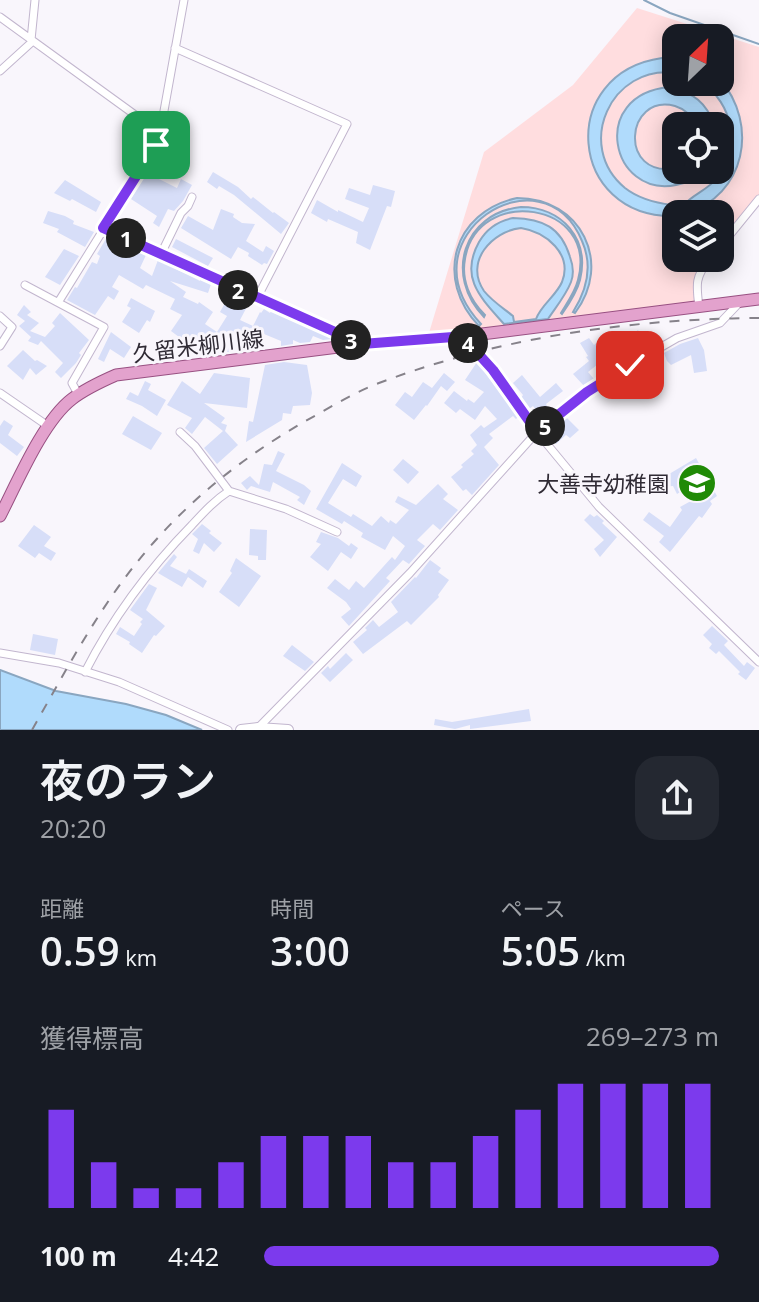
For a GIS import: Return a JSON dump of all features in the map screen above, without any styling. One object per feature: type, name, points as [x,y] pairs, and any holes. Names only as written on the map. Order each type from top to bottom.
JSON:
[{"type":"main road","name":"久留米柳川線","points":[[0,516],[48,426],[78,394],[116,375],[759,299]]},
{"type":"main road","points":[[241,730],[288,730]]},
{"type":"street","points":[[0,71],[32,41],[35,0]]},
{"type":"street","points":[[59,301],[156,145],[184,0]]},
{"type":"street","points":[[0,17],[160,133]]},
{"type":"street","points":[[175,48],[347,124],[257,298]]},
{"type":"street","points":[[161,254],[192,197]]},
{"type":"street","points":[[734,230],[759,199]]},
{"type":"street","points":[[103,228],[362,344]]},
{"type":"street","points":[[699,307],[696,284],[700,272]]},
{"type":"street","points":[[25,285],[104,327],[72,383],[78,394]]},
{"type":"street","points":[[258,728],[410,573],[537,432],[587,392],[630,365],[677,338],[720,323],[741,301]]},
{"type":"street","points":[[0,316],[12,327],[0,346]]},
{"type":"street","points":[[466,336],[464,338],[493,370],[537,432],[599,507],[759,662]]},
{"type":"street","points":[[0,393],[48,426]]},
{"type":"street","points":[[180,432],[195,446],[229,491],[286,509],[337,532]]},
{"type":"street","points":[[85,672],[132,593],[171,546],[218,498],[229,491]]},
{"type":"street","points":[[0,653],[59,663],[119,682],[228,730]]},
{"type":"shaded area","points":[[637,8],[687,24],[662,24],[662,96],[734,96],[734,39],[759,47],[759,196],[734,229],[734,200],[662,200],[662,272],[702,272],[694,283],[694,303],[428,336],[484,152],[573,85]]},
{"type":"water","points":[[662,58],[662,74],[633,81],[618,94],[607,111],[602,131],[602,151],[610,171],[625,188],[648,200],[662,203],[662,214],[639,210],[612,194],[596,171],[588,143],[591,115],[604,89],[628,69]]},
{"type":"water","points":[[662,89],[662,96],[692,96],[708,112],[686,112],[675,106],[658,105],[646,112],[638,123],[635,136],[637,150],[644,161],[662,168],[662,184],[680,184],[654,185],[636,176],[624,162],[618,144],[618,125],[627,108],[643,94]]},
{"type":"water","points":[[716,96],[731,96],[740,117],[740,157],[734,172],[734,112],[726,112]]},
{"type":"water","points":[[727,184],[712,200],[689,200],[690,199],[709,186]]},
{"type":"water","points":[[517,198],[539,201],[558,209],[573,221],[584,237],[590,255],[591,274],[586,294],[573,312],[582,295],[588,269],[582,241],[563,214],[538,202],[512,203],[486,214],[467,234],[457,261],[460,292],[481,324],[479,326],[465,308],[457,288],[454,269],[457,250],[465,232],[478,217],[495,206]]},
{"type":"water","points":[[521,207],[549,213],[570,228],[581,251],[579,284],[562,314],[578,280],[580,253],[571,233],[555,219],[534,212],[512,212],[491,220],[474,235],[465,259],[464,274],[468,289],[484,317],[472,301],[465,283],[463,266],[466,249],[473,234],[485,221],[501,212]]},
{"type":"water","points":[[513,218],[542,223],[562,238],[566,247],[572,279],[548,319],[504,324],[475,287],[471,266],[479,242],[489,229]],"holes":[[[521,228],[530,230],[555,246],[564,262],[564,272],[562,282],[536,319],[514,322],[513,316],[484,291],[477,269],[484,250],[500,235]]]},
{"type":"water","points":[[0,670],[56,691],[126,704],[166,715],[202,730],[0,730]]},
{"type":"building","points":[[160,151],[166,157],[157,178],[177,188],[181,179],[192,185],[174,211],[168,209],[159,227],[153,223],[157,216],[131,199]]},
{"type":"building","points":[[213,172],[289,223],[281,234],[234,195],[207,182]]},
{"type":"building","points":[[65,180],[101,202],[96,212],[54,193]]},
{"type":"building","points":[[373,185],[395,191],[391,207],[387,206],[370,250],[356,243],[358,232],[311,213],[317,200],[363,222],[369,208],[345,199],[349,188],[370,195]]},
{"type":"building","points":[[221,209],[234,214],[233,217],[242,223],[255,224],[246,241],[263,252],[266,246],[274,251],[267,264],[262,265],[238,247],[231,259],[181,228],[188,216],[213,230]]},
{"type":"building","points":[[48,211],[65,216],[74,221],[73,224],[94,232],[85,247],[57,232],[59,229],[43,223]]},
{"type":"building","points":[[107,237],[146,255],[140,268],[152,276],[158,260],[211,284],[208,293],[170,281],[186,292],[183,297],[199,302],[213,312],[205,324],[217,332],[227,316],[220,312],[225,303],[229,305],[234,294],[250,301],[240,320],[253,326],[264,309],[333,339],[323,340],[313,336],[310,342],[293,340],[293,344],[281,346],[281,341],[264,334],[259,344],[251,340],[244,350],[203,355],[171,331],[182,315],[170,309],[175,299],[146,285],[143,289],[119,275],[112,287],[119,291],[114,300],[108,296],[95,315],[67,300],[92,262],[97,264],[100,256],[97,254]]},
{"type":"building","points":[[176,239],[213,258],[208,266],[172,247]]},
{"type":"building","points":[[64,249],[79,256],[60,285],[45,277]]},
{"type":"building","points":[[131,298],[155,311],[150,322],[147,320],[139,333],[122,322],[131,308],[127,306]]},
{"type":"building","points":[[24,305],[31,312],[27,315],[39,323],[30,331],[45,337],[55,326],[52,323],[60,313],[89,340],[76,363],[61,378],[55,372],[63,363],[41,341],[38,345],[28,341],[31,337],[19,326],[25,321],[17,315]]},
{"type":"building","points":[[638,330],[647,343],[643,346],[645,349],[614,367],[607,357],[588,372],[594,379],[584,386],[573,374],[589,361],[580,343],[589,338],[594,345],[606,335],[621,353],[636,343],[631,335]]},
{"type":"building","points":[[111,332],[131,347],[124,358],[110,349],[104,362],[98,359]]},
{"type":"building","points":[[698,338],[704,350],[707,371],[694,373],[691,355],[671,365],[667,361],[664,353]]},
{"type":"building","points":[[23,350],[35,361],[47,366],[36,375],[30,368],[23,380],[7,366]]},
{"type":"building","points":[[656,357],[662,365],[638,382],[635,378],[619,390],[614,383]]},
{"type":"building","points":[[284,362],[307,365],[312,393],[310,405],[293,406],[291,414],[283,413],[282,420],[246,442],[265,365]]},
{"type":"building","points":[[477,362],[518,417],[513,416],[489,434],[493,438],[484,447],[499,465],[472,495],[466,489],[463,491],[451,477],[474,454],[471,451],[477,445],[470,435],[481,425],[484,428],[497,419],[485,406],[475,420],[460,409],[456,413],[444,403],[454,391],[474,403],[484,392],[465,380]]},
{"type":"building","points":[[214,373],[250,378],[247,408],[204,403],[225,418],[221,423],[227,425],[225,431],[238,445],[217,464],[204,448],[223,431],[205,417],[192,434],[185,428],[192,418],[167,405],[182,381],[200,394]]},
{"type":"building","points":[[444,373],[455,382],[447,391],[441,386],[414,420],[395,405],[405,392],[412,397],[423,382],[432,388]]},
{"type":"building","points":[[522,375],[540,397],[556,383],[563,391],[539,414],[533,406],[529,409],[513,383]]},
{"type":"building","points":[[145,381],[151,384],[148,390],[166,400],[157,416],[126,399],[130,392],[138,396]]},
{"type":"building","points":[[133,416],[162,433],[151,450],[122,434]]},
{"type":"building","points":[[566,417],[579,430],[570,438],[566,435],[556,444],[546,433]]},
{"type":"building","points":[[4,420],[13,426],[8,435],[24,447],[17,456],[0,443],[0,426]]},
{"type":"building","points":[[278,451],[285,454],[276,471],[311,491],[304,505],[297,500],[300,497],[273,482],[270,492],[251,486],[247,490],[241,483],[250,476],[259,485],[264,464],[272,465]]},
{"type":"building","points":[[696,458],[717,496],[710,501],[712,504],[702,518],[699,516],[670,552],[659,542],[664,536],[643,520],[649,512],[670,527],[682,510],[680,507],[700,496],[693,484],[677,494],[673,486],[660,487],[660,492],[636,494],[635,478],[659,476],[659,480]]},
{"type":"building","points":[[403,459],[419,472],[408,484],[393,470]]},
{"type":"building","points":[[342,463],[362,476],[356,487],[343,479],[328,503],[372,526],[381,516],[389,523],[390,520],[396,524],[409,510],[395,502],[398,496],[416,505],[438,484],[448,494],[443,499],[458,510],[440,530],[433,524],[417,540],[425,546],[409,564],[403,560],[386,578],[390,581],[349,626],[341,617],[351,609],[327,588],[335,579],[349,590],[356,581],[364,588],[392,557],[395,560],[405,546],[393,536],[385,550],[361,537],[363,533],[344,521],[342,524],[316,509]]},
{"type":"building","points":[[590,514],[594,517],[597,515],[617,537],[600,557],[594,549],[604,540],[584,520]]},
{"type":"building","points":[[202,524],[222,543],[214,552],[204,543],[199,554],[193,551],[198,539],[192,534]]},
{"type":"building","points":[[34,525],[51,537],[44,546],[56,553],[51,561],[39,553],[35,558],[18,546]]},
{"type":"building","points":[[250,529],[267,530],[266,560],[249,555]]},
{"type":"building","points":[[321,532],[358,548],[351,559],[341,552],[328,571],[310,557],[321,544],[316,542]]},
{"type":"building","points":[[174,554],[177,557],[170,566],[186,574],[189,569],[207,581],[203,588],[188,577],[182,587],[158,573]]},
{"type":"building","points":[[236,558],[261,576],[239,607],[219,592],[232,573],[230,571]]},
{"type":"building","points":[[430,560],[441,568],[438,572],[449,580],[439,597],[411,625],[407,621],[363,654],[353,642],[373,620],[379,627],[398,612],[391,602]]},
{"type":"building","points":[[149,584],[157,588],[146,610],[165,626],[154,635],[142,653],[116,634],[120,627],[134,636],[142,624],[143,619],[130,610]]},
{"type":"building","points":[[712,626],[728,641],[724,645],[744,666],[747,662],[755,668],[746,680],[719,651],[716,654],[709,648],[712,644],[703,635]]},
{"type":"building","points":[[33,634],[58,639],[55,655],[30,650]]},
{"type":"building","points":[[292,645],[314,662],[305,671],[283,656]]},
{"type":"building","points":[[346,653],[353,660],[330,682],[321,673],[328,666],[330,669]]},
{"type":"building","points":[[529,709],[531,721],[470,729],[470,725],[455,729],[434,725],[435,719],[452,722]]},
{"type":"waterway","points":[[644,0],[670,13],[759,44]]},
{"type":"railway","points":[[32,730],[95,622],[157,538],[199,497],[245,460],[334,405],[371,386],[425,367],[519,342],[662,322],[759,318]]},
{"type":"place","name":"大善寺幼稚園","points":[[697,483]]},
{"type":"route","points":[[156,145],[103,228],[362,344],[466,336],[464,338],[493,370],[537,432],[587,392],[630,365]]}]
